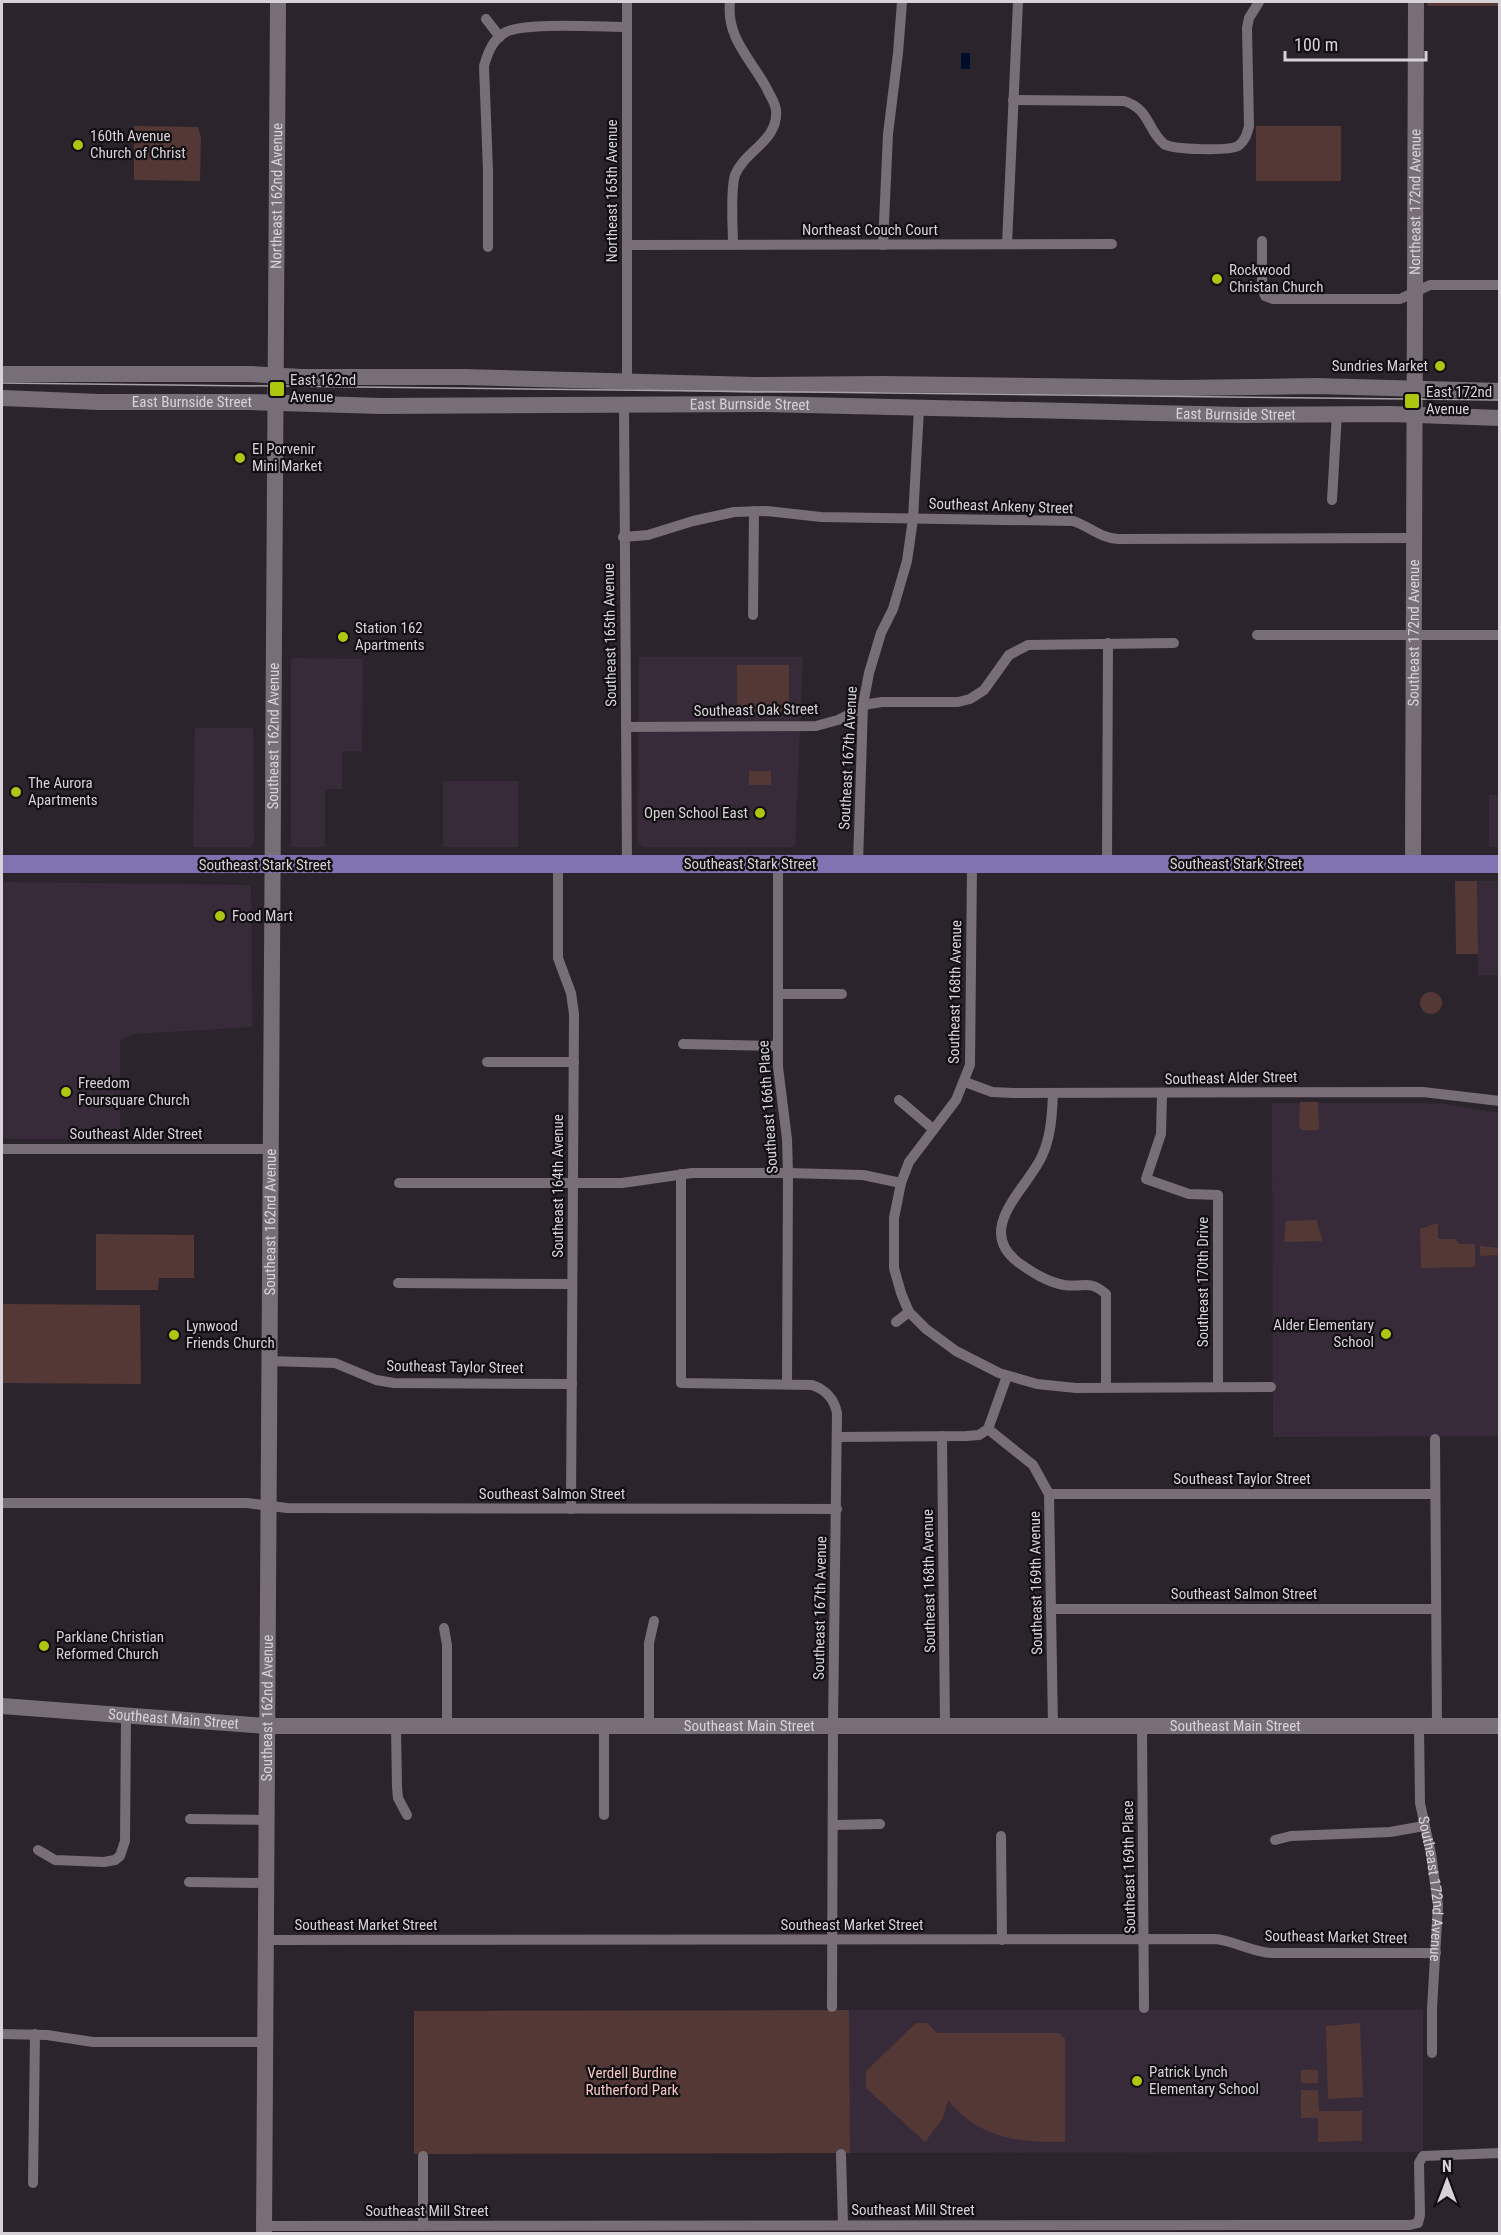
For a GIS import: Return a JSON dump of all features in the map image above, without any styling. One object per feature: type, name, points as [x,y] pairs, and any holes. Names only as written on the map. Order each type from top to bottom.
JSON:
[{"type":"main road","name":"Southeast Stark Street","points":[[2,864],[1500,864]]},
{"type":"street","name":"Northeast 162nd Avenue","points":[[276,389],[278,2]]},
{"type":"street","name":"Northeast 165th Avenue","points":[[627,2],[627,381]]},
{"type":"street","points":[[730,2],[734,38],[764,85],[774,103],[776,112],[766,141],[743,163],[734,178],[733,245]]},
{"type":"street","points":[[883,245],[888,134],[902,2]]},
{"type":"street","points":[[1007,244],[1018,2]]},
{"type":"street","points":[[1014,100],[1124,101],[1134,104],[1142,111],[1164,144],[1175,148],[1238,146],[1247,136],[1247,28],[1249,18],[1258,2]]},
{"type":"street","name":"Northeast 172nd Avenue","points":[[1415,402],[1416,2]]},
{"type":"street","points":[[486,19],[497,39]]},
{"type":"street","points":[[488,247],[484,66],[488,52],[497,39],[514,28],[627,27]]},
{"type":"street","points":[[1262,241],[1262,288],[1265,296],[1273,299],[1400,299],[1430,285],[1500,285]]},
{"type":"street","name":"Northeast Couch Court","points":[[627,245],[1112,244]]},
{"type":"street","name":"East Burnside Street","points":[[2,374],[119,373],[276,389],[381,406],[763,404],[1240,415],[1337,413],[1500,391]]},
{"type":"street","name":"East Burnside Street","points":[[2,398],[99,402],[170,401],[276,389],[312,377],[464,377],[754,385],[1347,387],[1500,418]]},
{"type":"street","name":"Southeast 162nd Avenue","points":[[264,2230],[271,865],[276,389]]},
{"type":"street","name":"Southeast 172nd Avenue","points":[[1413,864],[1415,402]]},
{"type":"street","name":"Southeast 165th Avenue","points":[[624,405],[623,537],[627,864]]},
{"type":"street","name":"Southeast 167th Avenue","points":[[858,864],[863,705],[869,673],[881,633],[900,589],[907,561],[913,519],[919,409]]},
{"type":"street","points":[[1332,500],[1337,413]]},
{"type":"street","points":[[753,615],[754,511]]},
{"type":"street","name":"Southeast Ankeny Street","points":[[623,537],[661,532],[717,514],[774,511],[814,517],[1073,521],[1107,538],[1118,539],[1414,538]]},
{"type":"street","points":[[870,628],[881,633]]},
{"type":"street","points":[[1257,634],[1500,635]]},
{"type":"street","points":[[1107,864],[1108,643],[1174,643]]},
{"type":"street","name":"Southeast Oak Street","points":[[626,727],[816,726],[838,720],[863,705],[882,702],[958,702],[970,699],[984,690],[1006,658],[1018,648],[1028,645],[1108,643]]},
{"type":"street","name":"Southeast 164th Avenue","points":[[558,865],[558,950],[560,966],[573,1003],[571,1509]]},
{"type":"street","name":"Southeast 166th Place","points":[[778,865],[778,1046],[788,1173],[787,1383]]},
{"type":"street","name":"Southeast 168th Avenue","points":[[972,865],[972,1055],[965,1082],[952,1107],[909,1162],[901,1183],[894,1218],[894,1268],[909,1312],[926,1329],[956,1351],[1006,1376],[1058,1387],[1271,1387]]},
{"type":"street","points":[[778,994],[842,994]]},
{"type":"street","points":[[683,1044],[778,1046]]},
{"type":"street","points":[[487,1062],[574,1062]]},
{"type":"street","name":"Southeast Alder Street","points":[[965,1082],[992,1092],[1053,1094],[1423,1092],[1500,1101]]},
{"type":"street","points":[[1053,1094],[1049,1137],[1043,1154],[1027,1182],[1012,1199],[1005,1213],[1002,1235],[1008,1252],[1038,1275],[1063,1284],[1096,1286],[1106,1294],[1106,1387]]},
{"type":"street","name":"Southeast 170th Drive","points":[[1162,1094],[1161,1134],[1146,1179],[1190,1194],[1218,1195],[1218,1387]]},
{"type":"street","points":[[898,1100],[933,1129]]},
{"type":"street","name":"Southeast Alder Street","points":[[2,1149],[270,1149]]},
{"type":"street","points":[[399,1183],[636,1182],[681,1174],[788,1173],[863,1175],[901,1183]]},
{"type":"street","points":[[681,1174],[681,1383],[787,1383]]},
{"type":"street","points":[[398,1283],[572,1284]]},
{"type":"street","points":[[896,1322],[909,1312]]},
{"type":"street","name":"Southeast Taylor Street","points":[[269,1361],[335,1363],[376,1380],[394,1383],[572,1384]]},
{"type":"street","points":[[838,1437],[979,1435],[988,1429],[1006,1376]]},
{"type":"street","name":"Southeast 167th Avenue","points":[[787,1383],[812,1384],[829,1395],[836,1405],[838,1437],[833,1726],[832,2007]]},
{"type":"street","name":"Southeast 169th Avenue","points":[[988,1429],[1033,1465],[1049,1494],[1053,1726]]},
{"type":"street","name":"Southeast 168th Avenue","points":[[942,1436],[945,1726]]},
{"type":"street","points":[[1435,1439],[1437,1725]]},
{"type":"street","name":"Southeast Taylor Street","points":[[1049,1494],[1435,1494]]},
{"type":"street","points":[[2,1503],[248,1503],[268,1505]]},
{"type":"street","name":"Southeast Salmon Street","points":[[268,1505],[287,1508],[837,1509]]},
{"type":"street","name":"Southeast Salmon Street","points":[[1052,1609],[1436,1609]]},
{"type":"street","points":[[649,1726],[649,1644],[654,1622]]},
{"type":"street","points":[[444,1628],[447,1645],[447,1727]]},
{"type":"street","name":"Southeast Main Street","points":[[2,1706],[266,1726],[1500,1726]]},
{"type":"street","points":[[38,1850],[55,1860],[104,1862],[115,1860],[120,1856],[125,1841],[126,1716]]},
{"type":"street","points":[[396,1726],[398,1798],[406,1815]]},
{"type":"street","points":[[604,1726],[604,1815]]},
{"type":"street","name":"Southeast 169th Place","points":[[1142,1726],[1144,2008]]},
{"type":"street","name":"Southeast 172nd Avenue","points":[[1419,1726],[1419,1784],[1424,1826],[1436,1883],[1438,1925],[1432,2009],[1432,2053]]},
{"type":"street","points":[[190,1819],[266,1820]]},
{"type":"street","points":[[834,1825],[880,1824]]},
{"type":"street","points":[[1275,1840],[1292,1836],[1390,1832],[1424,1826]]},
{"type":"street","points":[[1001,1836],[1002,1940]]},
{"type":"street","points":[[189,1882],[265,1883]]},
{"type":"street","name":"Southeast Market Street","points":[[265,1940],[1144,1939],[1225,1940],[1261,1952],[1272,1953],[1436,1953]]},
{"type":"street","points":[[2,2034],[36,2034],[93,2042],[265,2042]]},
{"type":"street","points":[[33,2183],[36,2034]]},
{"type":"street","name":"Southeast Mill Street","points":[[264,2230],[423,2226],[843,2225],[1078,2229],[1415,2224],[1418,2223],[1420,2215],[1419,2163],[1423,2156],[1500,2153]]},
{"type":"street","points":[[841,2154],[843,2225]]},
{"type":"street","points":[[423,2156],[423,2226]]},
{"type":"shaded area","points":[[639,657],[803,657],[795,847],[643,847],[637,842]]},
{"type":"shaded area","points":[[291,658],[363,659],[362,751],[342,751],[342,789],[325,789],[325,847],[291,847]]},
{"type":"shaded area","points":[[195,728],[253,728],[254,840],[251,847],[193,847]]},
{"type":"shaded area","points":[[443,781],[518,781],[518,847],[443,847]]},
{"type":"shaded area","points":[[1489,795],[1499,795],[1499,847],[1489,847]]},
{"type":"shaded area","points":[[1477,881],[1499,881],[1499,975],[1478,975]]},
{"type":"shaded area","points":[[2,882],[251,885],[252,1027],[134,1034],[120,1040],[120,1139],[2,1139]]},
{"type":"shaded area","name":"Alder Elementary School","points":[[1272,1103],[1444,1104],[1499,1113],[1499,1436],[1273,1437]]},
{"type":"shaded area","name":"Patrick Lynch Elementary School","points":[[849,2010],[1423,2010],[1423,2152],[850,2153]]},
{"type":"green space","points":[[1428,2],[1499,2],[1499,6],[1427,6]]},
{"type":"green space","points":[[134,126],[198,127],[201,137],[200,181],[134,180]]},
{"type":"green space","points":[[1256,126],[1341,126],[1341,181],[1256,181]]},
{"type":"green space","points":[[737,665],[789,665],[789,713],[737,713]]},
{"type":"green space","points":[[749,771],[771,771],[771,785],[749,785]]},
{"type":"green space","points":[[1455,881],[1477,881],[1478,954],[1456,954]]},
{"type":"green space","points":[[1431,992],[1439,995],[1442,1003],[1439,1011],[1431,1014],[1423,1011],[1420,1003],[1423,995]]},
{"type":"green space","points":[[1300,1102],[1318,1102],[1319,1130],[1302,1130],[1299,1127]]},
{"type":"green space","points":[[1317,1220],[1322,1241],[1284,1242],[1286,1221]]},
{"type":"green space","points":[[1438,1223],[1438,1239],[1456,1239],[1459,1244],[1475,1244],[1475,1267],[1421,1268],[1420,1229]]},
{"type":"green space","points":[[96,1234],[194,1235],[194,1278],[159,1278],[158,1290],[96,1290]]},
{"type":"green space","points":[[1480,1246],[1499,1248],[1499,1255],[1480,1256]]},
{"type":"green space","points":[[2,1304],[140,1305],[141,1384],[2,1383]]},
{"type":"green space","name":"Verdell Burdine Rutherford Park","points":[[849,2010],[850,2153],[414,2154],[414,2011]]},
{"type":"green space","points":[[916,2023],[927,2023],[937,2033],[1059,2033],[1065,2039],[1065,2142],[1032,2141],[1000,2136],[972,2123],[948,2100],[943,2118],[925,2142],[866,2088],[866,2071]]},
{"type":"green space","points":[[1360,2023],[1363,2097],[1328,2099],[1326,2026]]},
{"type":"green space","points":[[1301,2070],[1318,2070],[1318,2083],[1301,2083]]},
{"type":"green space","points":[[1301,2090],[1318,2090],[1319,2111],[1362,2111],[1362,2141],[1318,2142],[1318,2118],[1301,2118]]},
{"type":"water","points":[[961,53],[970,53],[970,69],[961,69]]},
{"type":"tram line","points":[[2,383],[1500,400]]},
{"type":"place","name":"160th Avenue Church of Christ","points":[[78,145]]},
{"type":"place","name":"Rockwood Christan Church","points":[[1217,279]]},
{"type":"place","name":"Sundries Market","points":[[1440,366]]},
{"type":"place","name":"East 162nd Avenue","points":[[277,389]]},
{"type":"place","name":"East 172nd Avenue","points":[[1412,401]]},
{"type":"place","name":"El Porvenir Mini Market","points":[[240,458]]},
{"type":"place","name":"Station 162 Apartments","points":[[343,637]]},
{"type":"place","name":"The Aurora Apartments","points":[[16,792]]},
{"type":"place","name":"Open School East","points":[[760,813]]},
{"type":"place","name":"Food Mart","points":[[220,916]]},
{"type":"place","name":"Freedom Foursquare Church","points":[[66,1092]]},
{"type":"place","name":"Alder Elementary School","points":[[1386,1334]]},
{"type":"place","name":"Lynwood Friends Church","points":[[174,1335]]},
{"type":"place","name":"Parklane Christian Reformed Church","points":[[44,1646]]},
{"type":"place","name":"Patrick Lynch Elementary School","points":[[1137,2081]]}]
